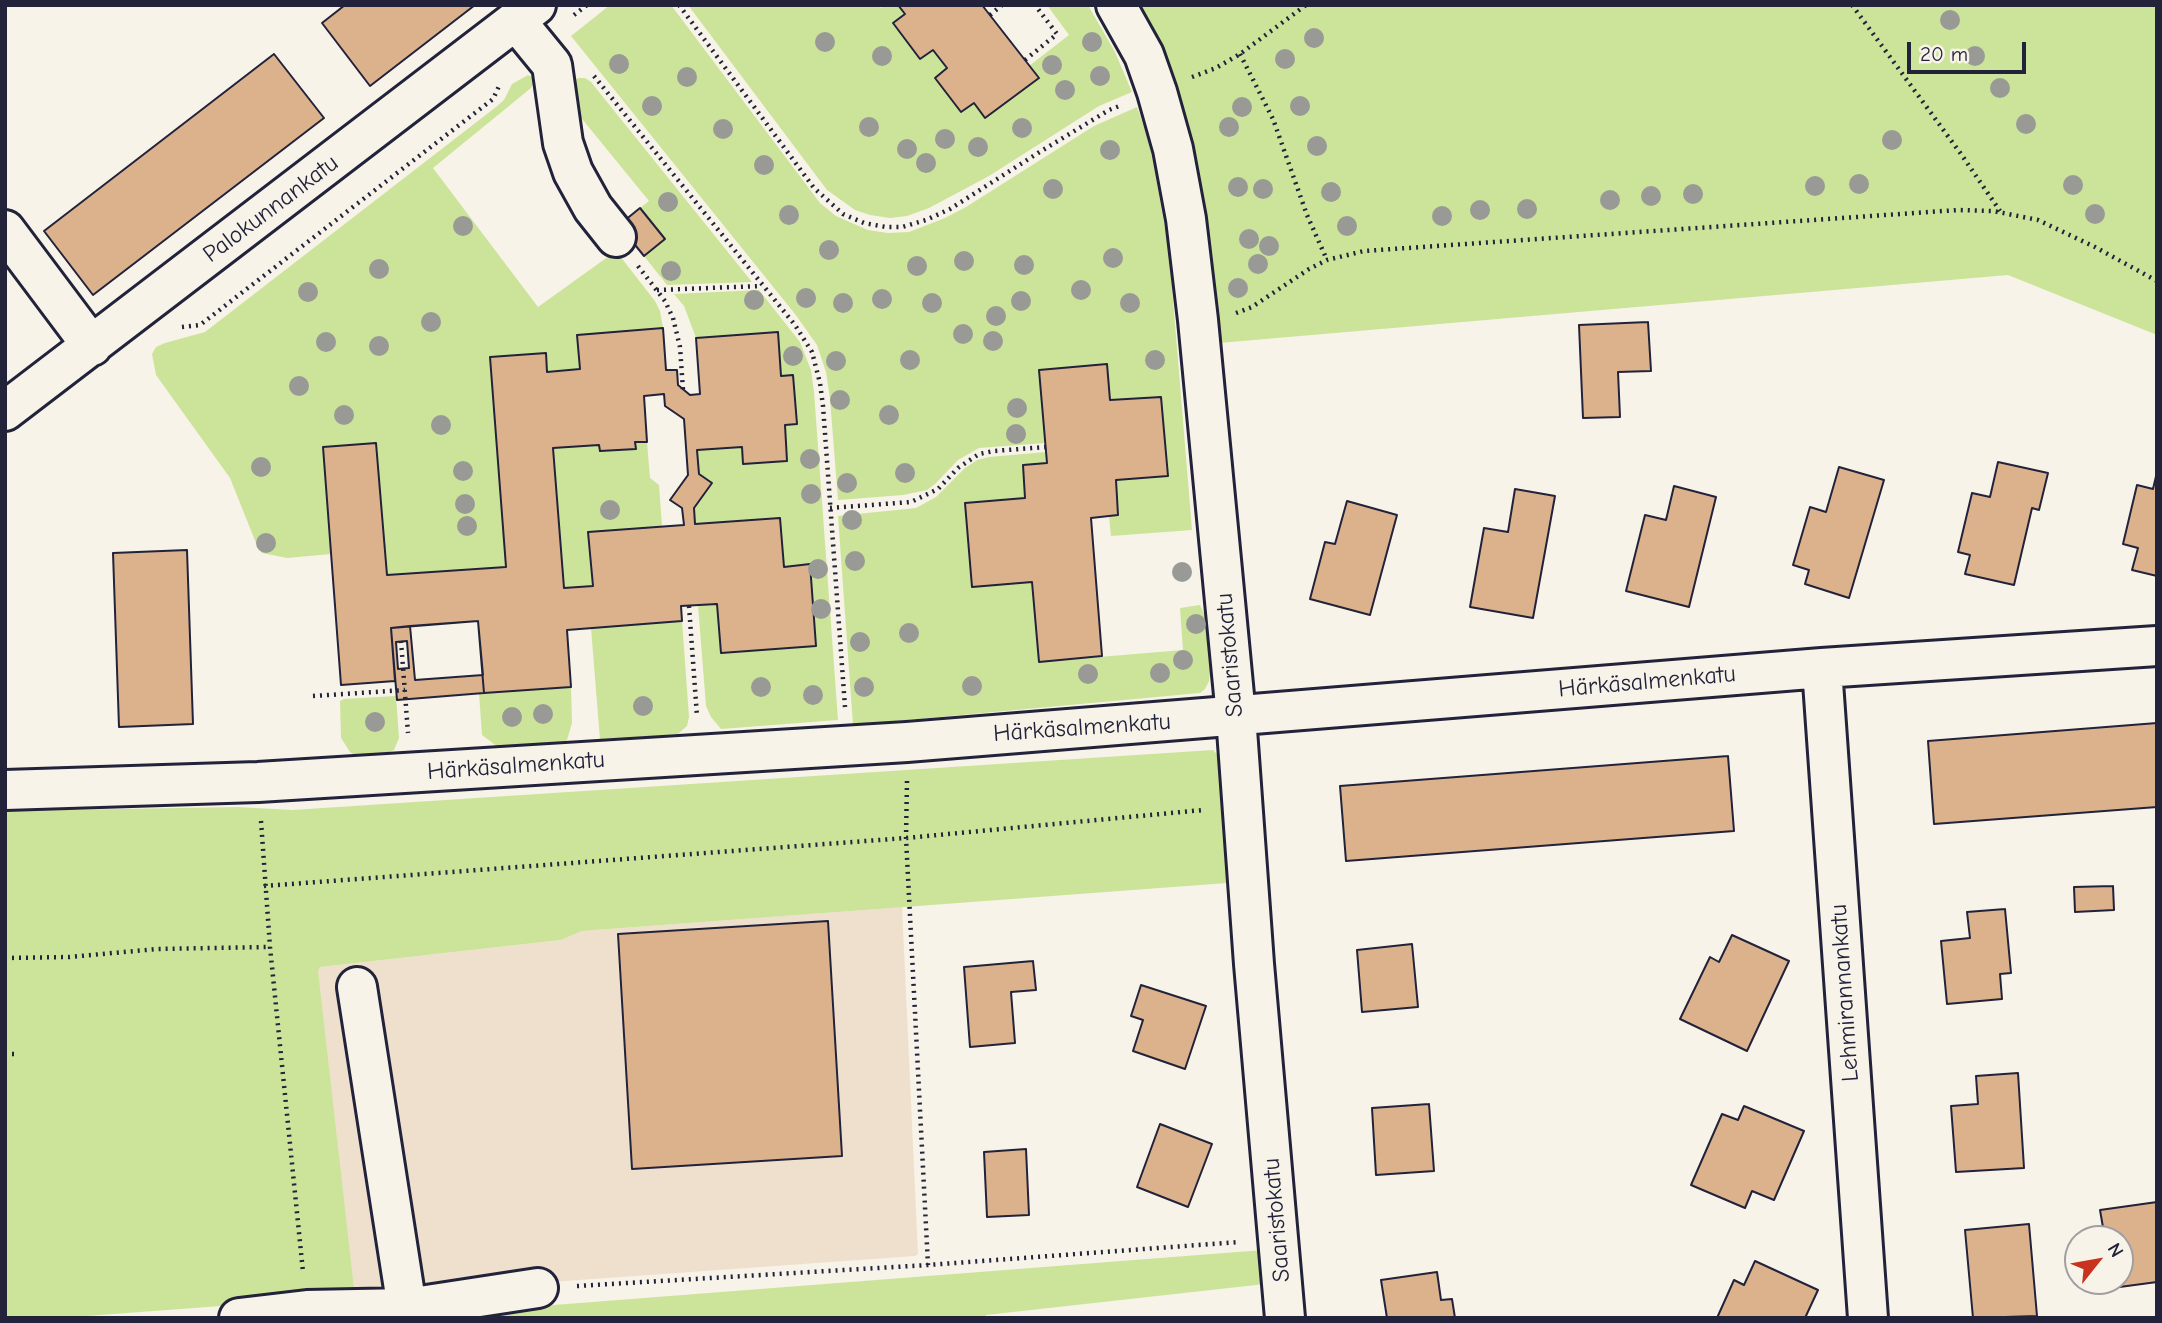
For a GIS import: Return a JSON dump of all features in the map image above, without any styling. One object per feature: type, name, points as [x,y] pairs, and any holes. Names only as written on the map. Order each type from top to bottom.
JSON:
[{"type":"street","name":"Saaristokatu","points":[[1116,5],[1144,55],[1157,92],[1173,149],[1186,219],[1236,716],[1285,1318]]},
{"type":"street","points":[[526,13],[552,65],[563,143],[573,172],[593,208],[616,237]]},
{"type":"street","name":"Palokunnankatu","points":[[5,411],[526,13]]},
{"type":"street","points":[[5,230],[92,346]]},
{"type":"street","name":"Härkäsalmenkatu","points":[[5,790],[258,782],[848,746],[1822,668],[2157,646]]},
{"type":"street","name":"Lehmirannankatu","points":[[1822,668],[1868,1318]]},
{"type":"street","points":[[357,987],[407,1308]]},
{"type":"street","points":[[239,1318],[307,1310],[407,1308],[538,1288]]},
{"type":"path","points":[[679,5],[814,188],[843,214],[886,228],[902,227],[926,220],[950,209],[1109,110],[1216,68],[1240,54],[1306,5]]},
{"type":"path","points":[[990,15],[1002,5]]},
{"type":"path","points":[[1025,60],[1057,34],[1035,5]]},
{"type":"path","points":[[1852,5],[2000,212]]},
{"type":"path","points":[[1240,54],[1273,119],[1307,215],[1327,260]]},
{"type":"path","points":[[591,72],[805,339],[816,364],[822,394],[848,746]]},
{"type":"path","points":[[1198,320],[1221,318],[1252,307],[1309,269],[1348,253],[1958,210],[2000,212],[2038,220],[2157,281]]},
{"type":"path","points":[[616,237],[665,301],[677,333],[683,390]]},
{"type":"path","points":[[657,290],[763,286]]},
{"type":"path","points":[[830,508],[911,502],[938,489],[958,468],[979,454],[994,450],[1046,447]]},
{"type":"path","points":[[689,606],[699,755]]},
{"type":"path","points":[[313,696],[405,690],[401,642]]},
{"type":"path","points":[[907,742],[906,838],[928,1265]]},
{"type":"path","points":[[258,782],[264,886],[307,1310]]},
{"type":"path","points":[[264,886],[906,838],[1242,807]]},
{"type":"path","points":[[5,958],[69,957],[157,949],[270,947]]},
{"type":"path","points":[[5,1054],[17,1054]]},
{"type":"path","points":[[538,1288],[928,1265],[1278,1239]]},
{"type":"shaded area","points":[[902,907],[918,1254],[355,1296],[317,971],[320,967],[561,940],[582,931]]},
{"type":"green space","points":[[610,5],[671,5],[820,203],[836,216],[868,230],[909,232],[945,218],[1094,126],[1137,107],[1154,166],[1169,251],[1192,530],[1111,536],[1109,516],[1118,515],[1116,480],[1168,476],[1161,397],[1110,400],[1046,443],[979,448],[958,460],[927,490],[903,495],[838,500],[830,399],[826,372],[817,345],[571,36]]},
{"type":"green space","points":[[688,5],[879,5],[881,8],[885,5],[898,5],[905,14],[893,24],[920,59],[933,50],[947,68],[935,78],[961,112],[974,103],[985,118],[1038,78],[1029,66],[1069,35],[1047,5],[1088,5],[1115,52],[1132,92],[1099,106],[989,176],[929,208],[907,216],[890,218],[870,215],[855,210],[827,190]]},
{"type":"green space","points":[[1135,5],[2153,5],[2157,10],[2157,335],[2008,275],[1219,343],[1200,182],[1180,100],[1167,65]]},
{"type":"green space","points":[[528,75],[534,82],[531,88],[433,168],[538,307],[616,251],[655,301],[663,328],[578,335],[580,369],[547,372],[546,354],[490,358],[506,567],[387,575],[376,443],[323,447],[331,554],[287,558],[262,553],[230,478],[156,375],[152,354],[156,347],[165,343],[205,332],[496,107],[504,100],[512,84]]},
{"type":"green space","points":[[578,78],[591,82],[752,282],[667,285],[644,256],[665,239],[640,208],[649,201],[578,114],[572,83]]},
{"type":"green space","points":[[759,290],[800,342],[811,370],[838,720],[721,729],[706,706],[698,605],[717,604],[816,645],[810,565],[784,567],[780,518],[695,524],[694,508],[711,483],[699,474],[697,450],[742,447],[743,464],[787,461],[785,425],[797,423],[793,376],[781,376],[778,332],[696,338],[684,306],[674,294]]},
{"type":"green space","points":[[635,442],[647,442],[650,478],[659,485],[662,526],[588,532],[593,586],[564,588],[553,448],[599,445],[600,451],[635,449]]},
{"type":"green space","points":[[1046,452],[1047,463],[1023,465],[1025,498],[972,587],[1032,582],[1039,662],[1183,650],[1180,608],[1200,605],[1206,618],[1210,671],[1205,689],[1200,693],[853,725],[838,516],[916,508],[936,497],[965,468],[977,460]]},
{"type":"green space","points":[[682,621],[689,717],[687,726],[678,734],[600,740],[591,628]]},
{"type":"green space","points":[[571,687],[572,723],[567,740],[560,743],[498,747],[482,735],[479,693]]},
{"type":"green space","points":[[396,696],[399,738],[394,750],[380,757],[356,756],[350,752],[341,738],[340,701]]},
{"type":"green space","points":[[1213,750],[1218,755],[1227,883],[582,931],[561,940],[320,967],[318,971],[355,1296],[60,1318],[5,1318],[5,811],[238,807],[292,810]]},
{"type":"green space","points":[[1263,1250],[1265,1284],[986,1315],[986,1318],[480,1318],[515,1308]]},
{"type":"building","points":[[345,5],[475,5],[370,86],[322,23]]},
{"type":"building","points":[[898,5],[982,5],[1039,78],[985,118],[974,103],[961,112],[935,78],[947,68],[933,50],[920,59],[893,23],[905,14]]},
{"type":"building","points":[[274,54],[324,118],[93,295],[44,231]]},
{"type":"building","points":[[640,208],[665,239],[644,256],[619,225]]},
{"type":"building","points":[[1648,322],[1651,371],[1618,372],[1620,417],[1583,418],[1579,325]]},
{"type":"building","points":[[663,328],[666,370],[677,370],[678,385],[690,395],[700,394],[696,338],[778,332],[781,376],[793,375],[797,424],[785,425],[787,461],[743,464],[742,447],[697,450],[699,474],[712,483],[694,508],[695,524],[780,518],[784,567],[810,564],[816,646],[721,653],[717,604],[681,606],[682,621],[567,630],[571,687],[484,693],[478,621],[410,626],[391,628],[395,681],[341,685],[323,447],[376,443],[387,575],[506,567],[490,357],[546,353],[547,372],[580,369],[577,335]],"holes":[[[664,394],[665,406],[684,419],[688,475],[670,500],[682,508],[684,525],[588,532],[593,586],[564,588],[553,448],[599,445],[600,451],[636,449],[635,442],[647,442],[644,396]]]},
{"type":"building","points":[[1107,364],[1110,400],[1161,397],[1168,476],[1116,480],[1118,515],[1091,518],[1102,656],[1039,662],[1032,582],[972,587],[965,503],[1025,498],[1023,465],[1047,463],[1039,370]]},
{"type":"building","points":[[1998,462],[2048,473],[2039,510],[2032,508],[2014,585],[1965,574],[1970,555],[1958,552],[1972,493],[1990,497]]},
{"type":"building","points":[[1839,467],[1884,480],[1849,598],[1805,584],[1809,570],[1793,565],[1810,507],[1826,512]]},
{"type":"building","points":[[2157,472],[2157,576],[2132,570],[2138,548],[2123,544],[2137,485],[2153,489]]},
{"type":"building","points":[[1674,486],[1716,497],[1689,607],[1626,591],[1645,515],[1666,520]]},
{"type":"building","points":[[1515,489],[1555,496],[1533,618],[1470,607],[1484,528],[1508,532]]},
{"type":"building","points":[[1347,501],[1397,515],[1370,615],[1310,599],[1325,542],[1335,544]]},
{"type":"building","points":[[187,550],[193,724],[119,727],[113,553]]},
{"type":"building","points":[[478,621],[484,693],[397,700],[391,628]],"holes":[[[407,641],[409,668],[398,669],[396,642]]]},
{"type":"building","points":[[478,621],[483,675],[415,680],[410,626]]},
{"type":"building","points":[[2157,723],[2157,807],[1934,824],[1928,741]]},
{"type":"building","points":[[1728,756],[1734,831],[1346,861],[1340,786]]},
{"type":"building","points":[[2113,886],[2114,910],[2075,912],[2074,887]]},
{"type":"building","points":[[2005,909],[2011,973],[2000,974],[2002,999],[1947,1004],[1941,941],[1970,938],[1967,912]]},
{"type":"building","points":[[828,921],[842,1156],[632,1169],[618,934]]},
{"type":"building","points":[[1732,935],[1789,961],[1747,1051],[1680,1019],[1710,957],[1719,962]]},
{"type":"building","points":[[1412,944],[1418,1007],[1362,1012],[1357,950]]},
{"type":"building","points":[[1033,961],[1036,990],[1011,992],[1015,1043],[970,1047],[964,967]]},
{"type":"building","points":[[1141,985],[1206,1006],[1185,1069],[1133,1051],[1143,1020],[1131,1016]]},
{"type":"building","points":[[2018,1073],[2024,1168],[1956,1172],[1951,1106],[1978,1104],[1976,1076]]},
{"type":"building","points":[[1429,1104],[1434,1171],[1376,1175],[1372,1108]]},
{"type":"building","points":[[1744,1106],[1804,1131],[1774,1200],[1752,1191],[1745,1208],[1691,1185],[1722,1114],[1738,1120]]},
{"type":"building","points":[[1160,1124],[1212,1144],[1188,1207],[1137,1187]]},
{"type":"building","points":[[1026,1149],[1029,1215],[987,1217],[984,1152]]},
{"type":"building","points":[[2157,1202],[2157,1282],[2134,1285],[2134,1225],[2103,1225],[2100,1210]]},
{"type":"building","points":[[2029,1224],[2037,1316],[1973,1318],[1965,1230]]},
{"type":"building","points":[[1755,1261],[1818,1290],[1805,1318],[1717,1318],[1734,1280],[1744,1285]]},
{"type":"building","points":[[1437,1272],[1441,1300],[1452,1299],[1455,1318],[1387,1318],[1381,1280]]}]
